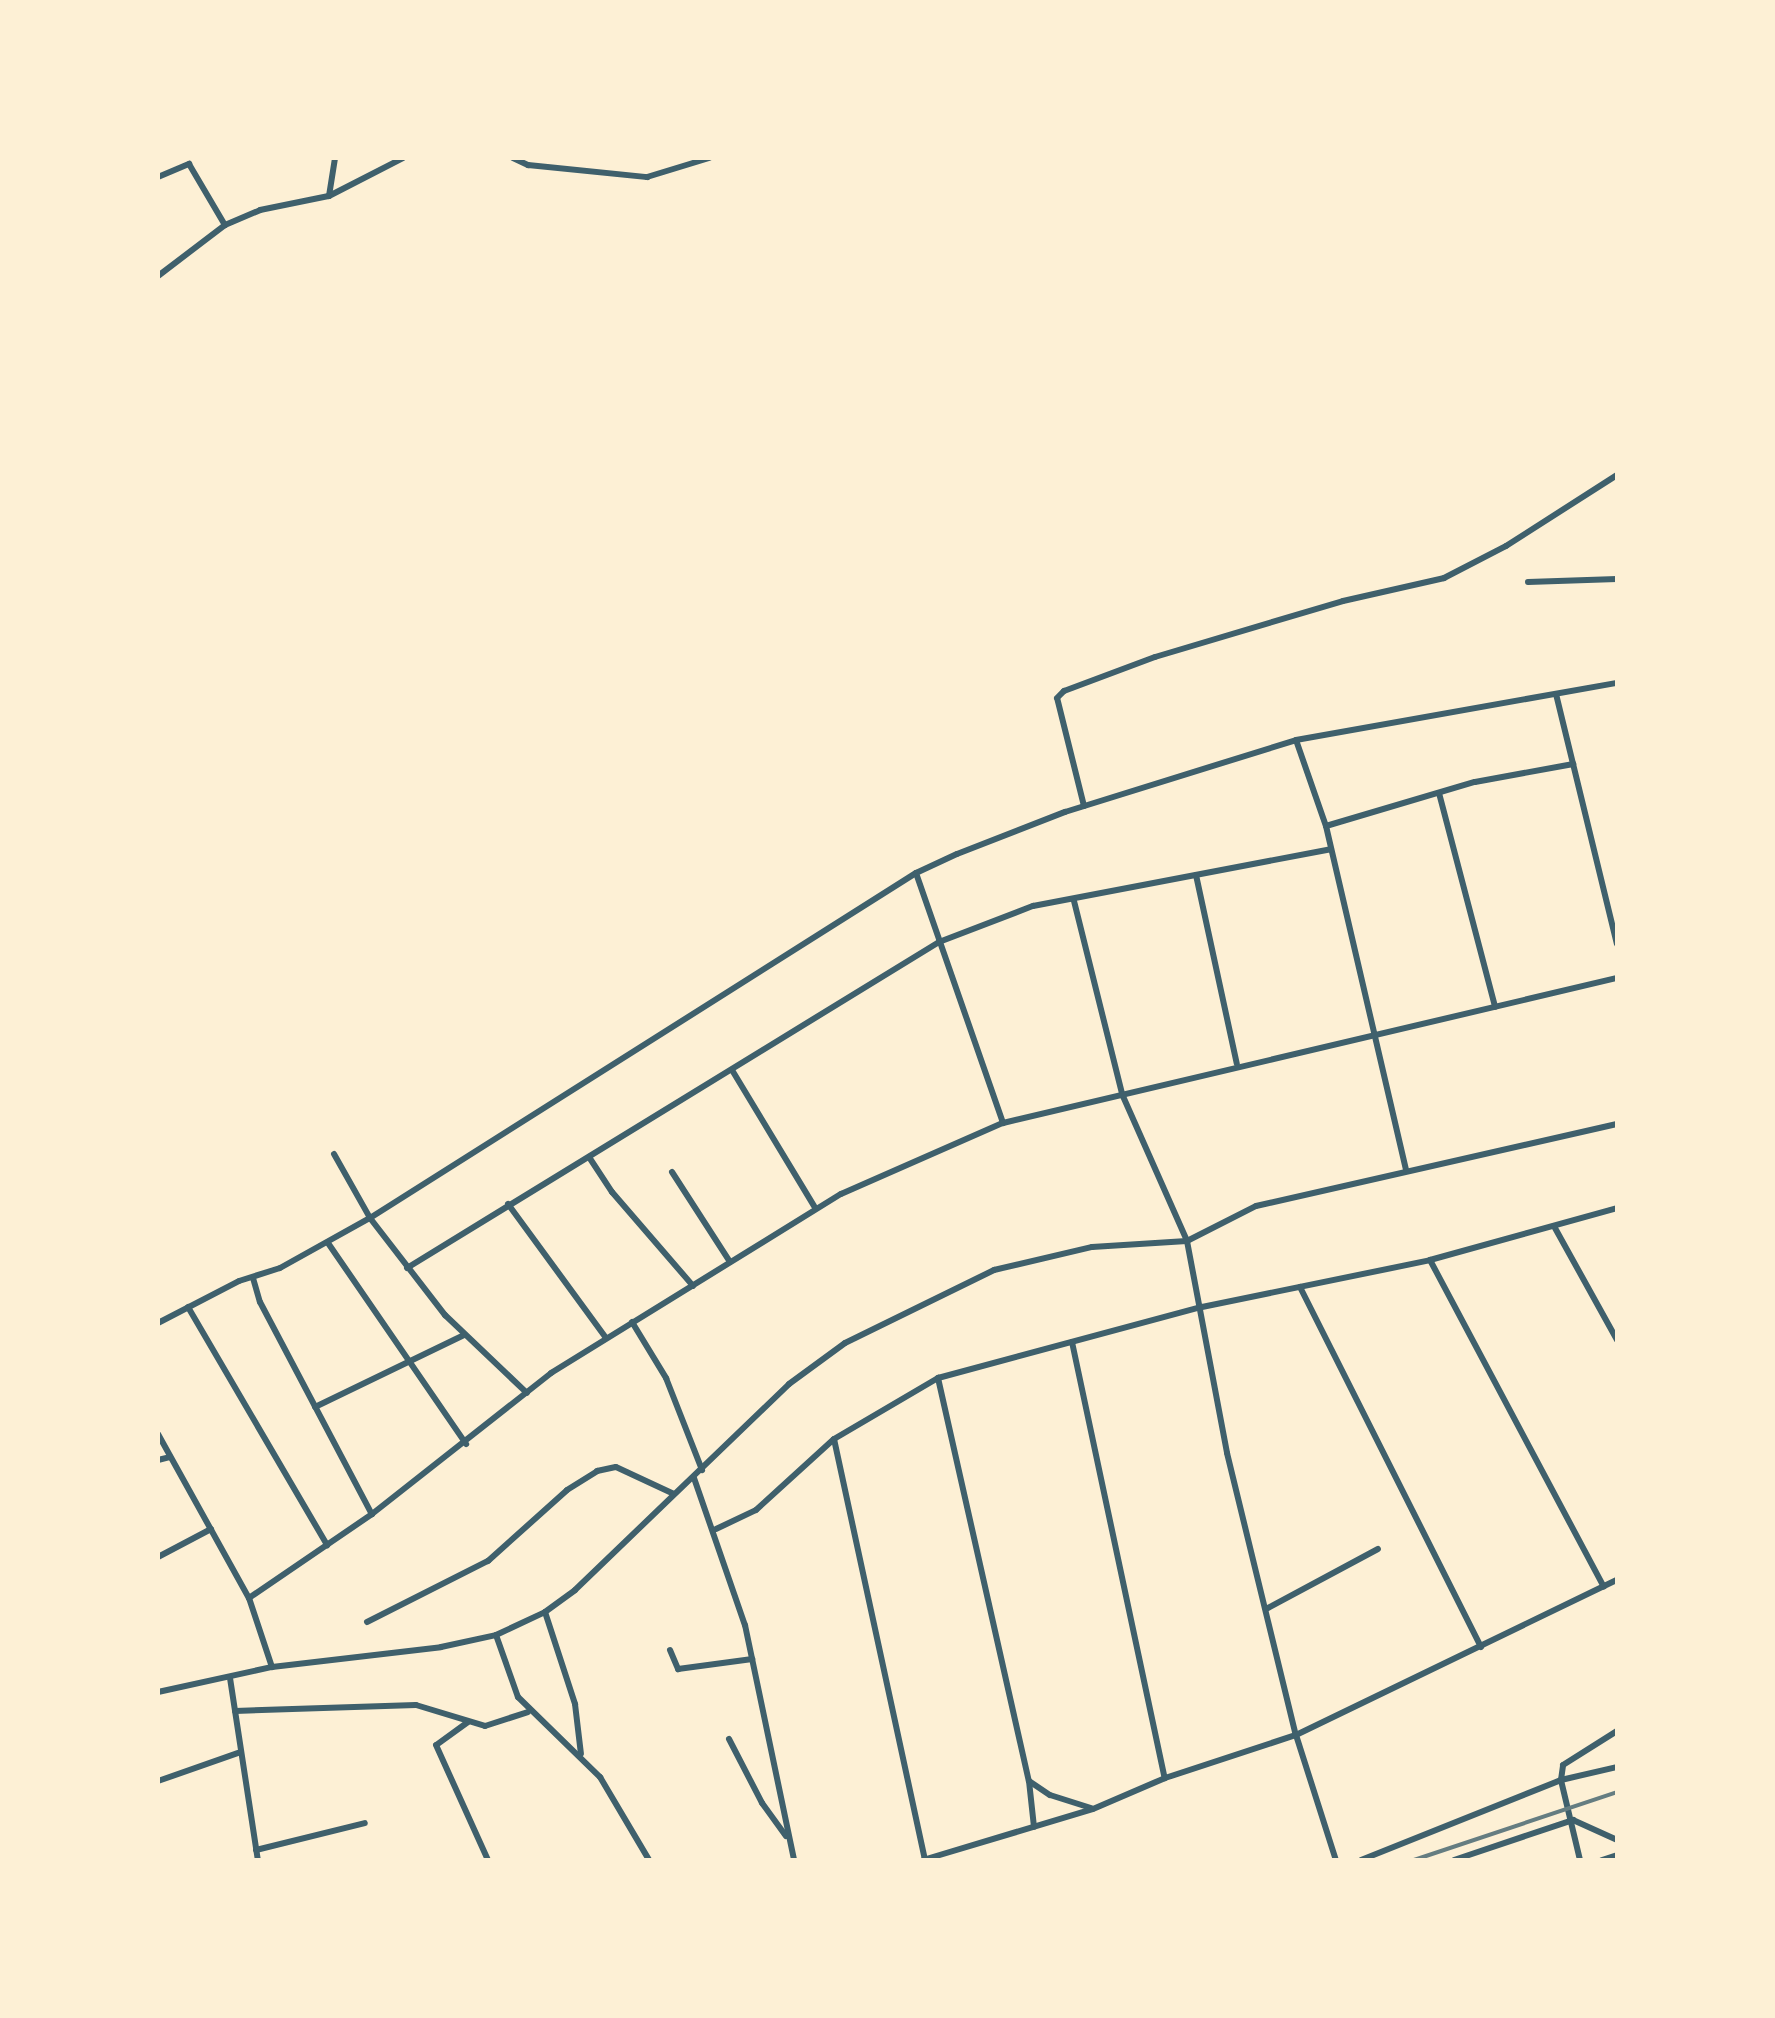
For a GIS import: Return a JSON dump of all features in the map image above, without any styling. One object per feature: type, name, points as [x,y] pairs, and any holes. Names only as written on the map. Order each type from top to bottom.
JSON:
[{"type":"street","points":[[329,196],[335,158]]},
{"type":"street","points":[[158,276],[225,225],[260,210],[329,196],[403,158]]},
{"type":"street","points":[[513,158],[528,165],[647,177],[709,158]]},
{"type":"street","points":[[158,177],[187,161],[225,225]]},
{"type":"street","points":[[1084,806],[1057,698],[1064,691],[1155,657],[1343,601],[1444,578],[1506,546],[1617,475]]},
{"type":"street","points":[[1528,582],[1617,579]]},
{"type":"street","points":[[158,1323],[328,1243],[916,873],[1015,829],[1296,740],[1617,683]]},
{"type":"street","points":[[1556,694],[1617,944]]},
{"type":"street","points":[[1296,740],[1326,826],[1406,1171]]},
{"type":"street","points":[[1326,826],[1439,793],[1573,764]]},
{"type":"street","points":[[1439,793],[1495,1007]]},
{"type":"street","points":[[407,1268],[939,942],[995,917],[1331,849]]},
{"type":"street","points":[[916,873],[1003,1123]]},
{"type":"street","points":[[1196,875],[1237,1064]]},
{"type":"street","points":[[1074,901],[1122,1094],[1187,1241],[1202,1307],[1227,1453],[1296,1735],[1336,1860]]},
{"type":"street","points":[[249,1598],[372,1514],[466,1444],[527,1393],[606,1338],[693,1286],[814,1206],[1003,1123],[1237,1064],[1373,1037],[1617,978]]},
{"type":"street","points":[[732,1070],[814,1206]]},
{"type":"street","points":[[158,1692],[272,1667],[372,1658],[496,1635],[545,1612],[694,1478],[789,1384],[845,1343],[994,1270],[1092,1247],[1187,1241],[1256,1206],[1617,1124]]},
{"type":"street","points":[[334,1154],[370,1218],[407,1268],[464,1335],[527,1393]]},
{"type":"street","points":[[589,1157],[612,1192],[693,1286]]},
{"type":"street","points":[[672,1172],[730,1262]]},
{"type":"street","points":[[508,1204],[606,1338]]},
{"type":"street","points":[[716,1529],[756,1510],[834,1439],[938,1378],[1202,1307],[1430,1260],[1555,1228],[1617,1208]]},
{"type":"street","points":[[1555,1228],[1617,1340]]},
{"type":"street","points":[[328,1243],[466,1444]]},
{"type":"street","points":[[1430,1260],[1604,1587]]},
{"type":"street","points":[[253,1278],[315,1407],[372,1514]]},
{"type":"street","points":[[1300,1287],[1481,1647]]},
{"type":"street","points":[[188,1307],[327,1545]]},
{"type":"street","points":[[632,1322],[666,1378],[702,1470]]},
{"type":"street","points":[[315,1407],[464,1335]]},
{"type":"street","points":[[1072,1342],[1165,1778]]},
{"type":"street","points":[[938,1378],[1029,1781],[1034,1827]]},
{"type":"street","points":[[158,1434],[249,1598],[272,1667]]},
{"type":"street","points":[[834,1439],[924,1860],[1093,1809],[1165,1778],[1296,1735],[1617,1580]]},
{"type":"street","points":[[158,1460],[170,1457]]},
{"type":"street","points":[[367,1622],[488,1561],[567,1490],[597,1471],[616,1467],[674,1494]]},
{"type":"street","points":[[694,1478],[716,1529],[752,1659],[794,1860]]},
{"type":"street","points":[[158,1557],[211,1529]]},
{"type":"street","points":[[1266,1609],[1378,1549]]},
{"type":"street","points":[[545,1612],[575,1704],[581,1754]]},
{"type":"street","points":[[496,1635],[505,1670],[528,1712],[581,1754],[649,1860]]},
{"type":"street","points":[[670,1650],[678,1669],[752,1659]]},
{"type":"street","points":[[230,1678],[238,1753],[258,1860]]},
{"type":"street","points":[[235,1711],[416,1705],[468,1722],[498,1725],[528,1712]]},
{"type":"street","points":[[468,1722],[436,1745],[488,1860]]},
{"type":"street","points":[[1580,1860],[1573,1820],[1561,1780],[1562,1770],[1574,1754],[1617,1731]]},
{"type":"street","points":[[729,1739],[762,1803],[789,1838]]},
{"type":"street","points":[[158,1781],[238,1753]]},
{"type":"street","points":[[1361,1860],[1561,1780],[1617,1767]]},
{"type":"street","points":[[1029,1781],[1050,1795],[1093,1809]]},
{"type":"street","points":[[1454,1860],[1573,1820],[1617,1840]]},
{"type":"street","points":[[256,1850],[365,1823]]},
{"type":"street","points":[[1602,1860],[1617,1855]]},
{"type":"railway","points":[[1414,1860],[1617,1792]]}]
